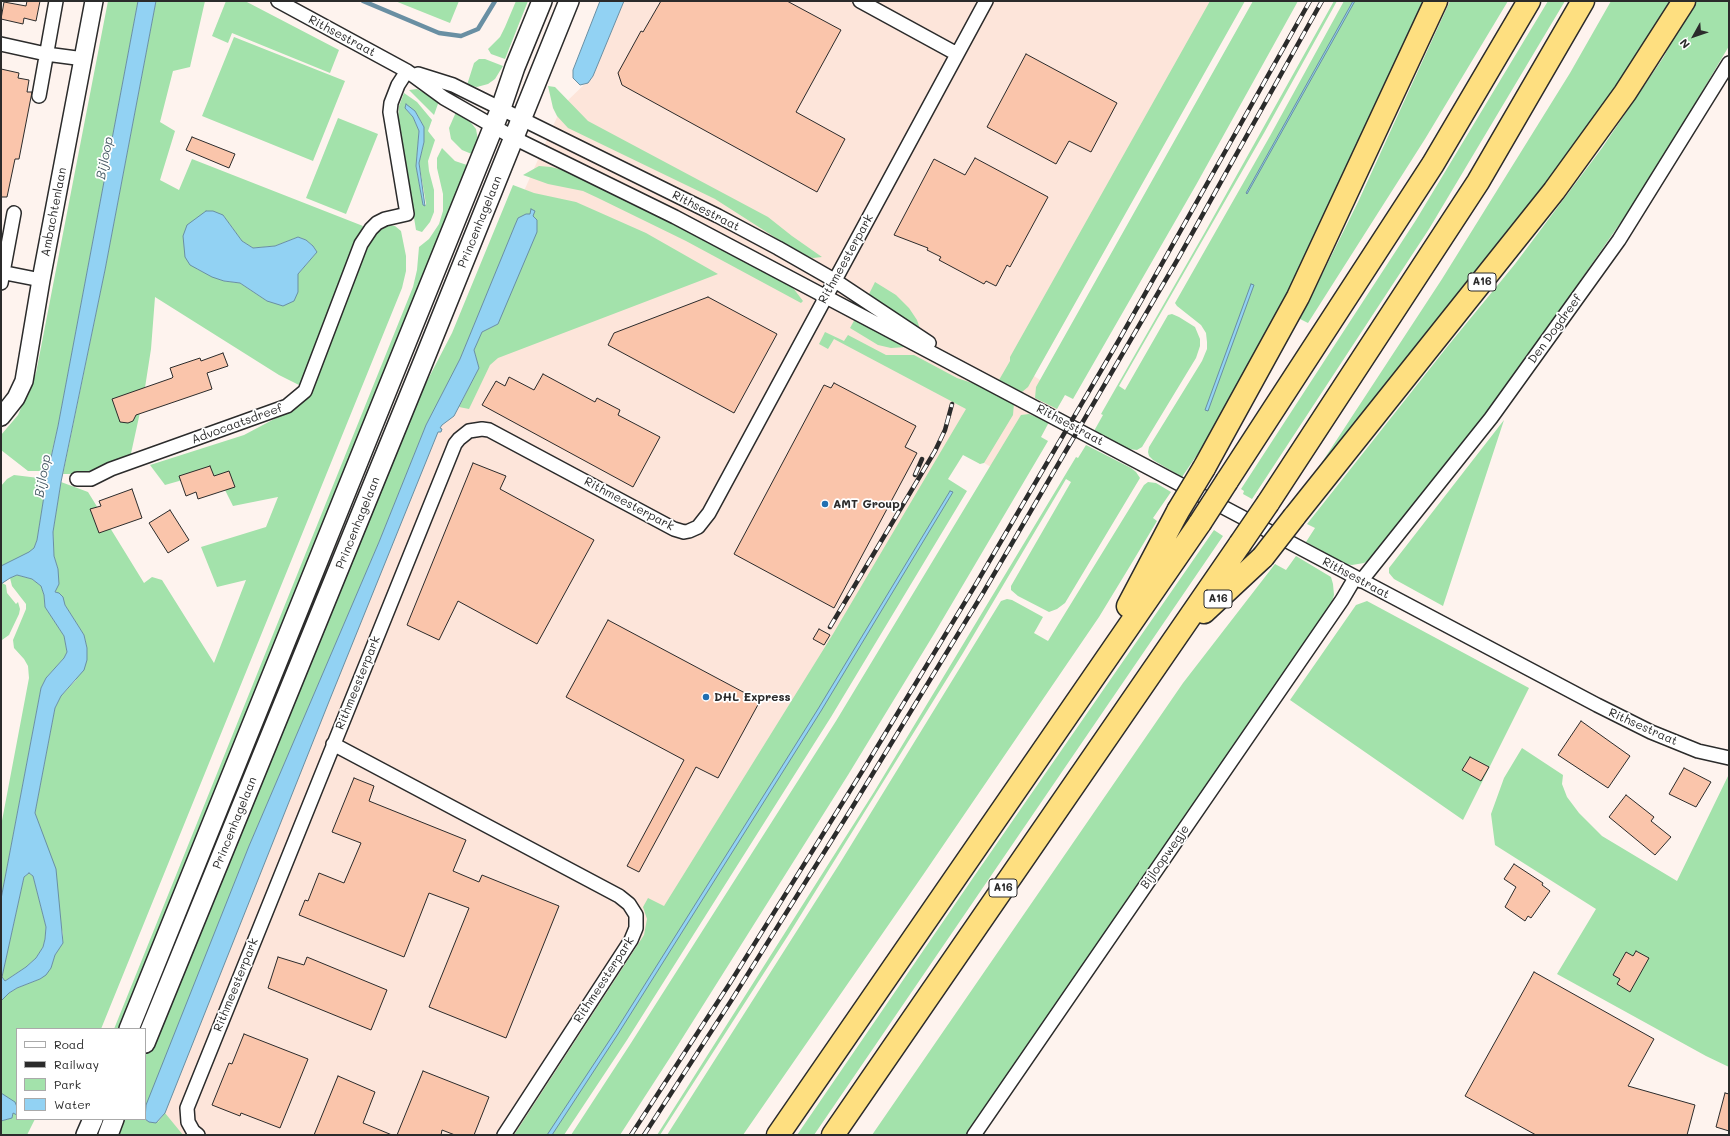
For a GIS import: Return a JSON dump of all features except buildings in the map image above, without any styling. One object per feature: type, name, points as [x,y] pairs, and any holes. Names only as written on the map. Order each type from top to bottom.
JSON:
[{"type":"highway","points":[[1080,697],[1178,511],[1204,468],[1298,297],[1436,1]]},
{"type":"highway","points":[[778,1135],[1200,523],[1433,164],[1529,1]]},
{"type":"highway","name":"A16","points":[[833,1135],[1268,503],[1478,182],[1583,1]]},
{"type":"highway","name":"A16","points":[[1173,642],[1263,557],[1554,191],[1625,93],[1684,1]]},
{"type":"main road","name":"Princenhagelaan","points":[[129,1028],[542,1]]},
{"type":"main road","name":"Princenhagelaan","points":[[146,1041],[522,120],[568,1]]},
{"type":"main road","points":[[86,1135],[93,1120]]},
{"type":"main road","points":[[108,1135],[114,1120]]},
{"type":"street","points":[[39,96],[56,1]]},
{"type":"street","name":"Ambachtenlaan","points":[[1,417],[16,398],[24,381],[41,280],[94,1]]},
{"type":"street","name":"Rithsestraat","points":[[278,1],[407,71],[444,98],[514,138],[675,217],[1650,732],[1698,751],[1729,758]]},
{"type":"street","points":[[860,1],[957,54]]},
{"type":"street","name":"Rithmeesterpark","points":[[198,1135],[188,1122],[187,1108],[452,450],[459,439],[469,431],[489,430],[674,529],[684,532],[698,527],[706,519],[986,1]]},
{"type":"street","points":[[1,44],[46,54],[84,59]]},
{"type":"street","name":"Den Dogdreef","points":[[1358,579],[1491,418],[1619,240],[1729,63]]},
{"type":"street","name":"Rithsestraat","points":[[407,71],[453,85],[718,216],[778,248],[834,280],[989,382]]},
{"type":"street","name":"Advocaatsdreef","points":[[77,479],[91,479],[111,470],[287,406],[305,391],[361,244],[371,229],[377,224],[385,219],[407,214],[390,112],[391,103],[398,85],[407,71]]},
{"type":"street","points":[[14,213],[2,276],[41,280]]},
{"type":"street","name":"Bijloopwegje","points":[[974,1135],[1342,600],[1358,579]]},
{"type":"street","name":"Rithmeesterpark","points":[[333,744],[619,896],[629,904],[636,915],[636,928],[631,940],[504,1135]]},
{"type":"shaded area","points":[[624,1],[1244,1],[1034,376],[1064,396],[1042,435],[991,467],[962,450],[561,1135],[121,1135],[144,1120],[146,1120],[146,1075],[447,363],[562,106],[593,76]]},
{"type":"green space","points":[[108,1],[138,1],[58,426],[48,471],[28,471],[1,450],[1,435],[18,415],[36,373]]},
{"type":"green space","points":[[156,1],[205,1],[190,67],[173,71],[160,122],[175,131],[160,180],[179,190],[192,159],[363,226],[301,386],[279,375],[155,297],[151,349],[144,394],[130,458],[105,467],[77,474],[63,474],[105,270]],"holes":[[[223,215],[242,241],[253,248],[275,246],[298,237],[306,240],[317,252],[298,274],[298,292],[267,301],[240,283],[224,281],[197,269]]]},
{"type":"green space","points":[[226,1],[245,1],[339,50],[330,73],[232,33],[228,43],[212,36]]},
{"type":"green space","points":[[395,1],[459,1],[450,23]]},
{"type":"green space","points":[[516,1],[528,1],[505,59],[491,54],[488,49],[500,37]]},
{"type":"green space","points":[[1210,1],[1245,1],[1028,387],[1022,392],[999,380],[1010,361],[1010,357]]},
{"type":"green space","points":[[1253,1],[1298,1],[1196,185],[1073,399],[1065,395],[1057,409],[1035,398],[1036,387]]},
{"type":"green space","points":[[1334,1],[1337,1],[1264,133],[1119,386],[1125,390],[1168,315],[1172,314],[1179,317],[1195,327],[1200,339],[1200,346],[1196,358],[1142,447],[1137,450],[1128,449],[1094,431],[1103,415],[1101,414]]},
{"type":"green space","points":[[1344,1],[1427,1],[1311,253],[1214,430],[1182,477],[1153,460],[1149,456],[1148,452],[1149,447],[1202,361],[1207,349],[1206,333],[1201,325],[1175,303],[1270,136]]},
{"type":"green space","points":[[1450,1],[1508,1],[1425,139],[1308,323],[1300,319],[1359,200]]},
{"type":"green space","points":[[1548,1],[1565,1],[1429,229],[1252,499],[1243,494],[1244,491],[1241,489],[1416,220]]},
{"type":"green space","points":[[1611,1],[1677,1],[1617,95],[1296,502],[1442,279],[1570,73]]},
{"type":"green space","points":[[1694,1],[1729,1],[1729,46],[1648,183],[1503,392],[1463,445],[1370,559],[1364,563],[1352,565],[1345,564],[1306,542],[1315,528],[1307,524],[1447,347],[1515,264],[1602,148],[1663,58]]},
{"type":"green space","points":[[234,37],[345,81],[313,161],[202,116]]},
{"type":"green space","points":[[479,59],[485,59],[503,66],[495,79],[488,84],[477,87],[467,85],[474,63]]},
{"type":"green space","points":[[548,86],[555,87],[588,121],[768,217],[822,257],[813,258],[801,254],[715,199],[568,128],[557,116],[553,108]]},
{"type":"green space","points":[[417,89],[439,101],[434,115],[409,90]]},
{"type":"green space","points":[[404,93],[417,102],[432,120],[428,131],[435,140],[428,161],[434,190],[434,212],[430,222],[422,232],[416,230],[398,118],[399,106]],"holes":[[[405,108],[415,111],[424,127],[424,142],[419,163],[426,204],[425,206],[423,205],[416,166],[419,131],[413,117]]]},
{"type":"green space","points":[[456,112],[468,119],[476,129],[478,140],[474,155],[462,150],[451,139],[449,128]]},
{"type":"green space","points":[[338,118],[378,134],[346,214],[306,198]]},
{"type":"green space","points":[[442,148],[455,161],[470,166],[123,1028],[114,1028],[413,287],[417,270],[419,247],[429,239],[439,224],[443,211],[443,194],[437,168],[437,158]]},
{"type":"green space","points":[[539,166],[567,171],[644,206],[790,284],[803,301],[801,303],[686,241],[583,191],[548,184],[523,175]]},
{"type":"green space","points":[[513,185],[534,193],[576,202],[646,233],[718,274],[498,358],[490,365],[469,409],[459,407],[479,368],[474,350],[482,332],[498,324],[530,214],[518,218],[460,359],[426,425],[379,542],[249,846],[146,1106],[146,1055],[411,412],[452,333]]},
{"type":"green space","points":[[388,225],[395,226],[401,231],[406,256],[406,271],[402,288],[101,1028],[16,1028],[16,1106],[1,1093],[1,1001],[17,988],[40,979],[51,968],[55,955],[63,943],[63,935],[47,849],[35,813],[55,708],[61,696],[76,680],[87,648],[84,635],[65,605],[62,597],[55,591],[58,569],[54,556],[53,532],[61,482],[88,492],[144,583],[152,577],[162,580],[214,663],[246,580],[217,587],[201,547],[266,527],[278,497],[233,506],[224,488],[193,477],[165,485],[150,465],[244,435],[297,407],[308,395],[369,240],[378,229]]},
{"type":"green space","points":[[875,282],[896,295],[909,308],[917,320],[920,329],[868,296]]},
{"type":"green space","points":[[855,319],[907,347],[891,348],[878,345],[850,328]]},
{"type":"green space","points":[[825,332],[844,341],[848,335],[886,355],[914,355],[957,378],[975,384],[1014,403],[1013,415],[984,463],[980,464],[963,455],[948,479],[967,491],[831,717],[627,1040],[564,1135],[514,1135],[644,935],[647,919],[643,907],[648,898],[664,906],[833,634],[966,409],[834,339],[828,349],[819,344]]},
{"type":"green space","points":[[1029,414],[1049,422],[1041,437],[1048,441],[934,634],[848,775],[673,1053],[620,1135],[571,1135],[836,721],[1021,415]]},
{"type":"green space","points":[[1504,420],[1443,606],[1394,579],[1389,573],[1389,568]]},
{"type":"green space","points":[[1086,445],[1131,468],[1140,478],[1065,603],[1057,609],[1049,612],[1018,596],[1011,590],[1011,586],[1071,482],[1066,479],[963,653],[789,934],[660,1135],[657,1135],[874,792],[1076,457],[1078,458]]},
{"type":"green space","points":[[14,475],[47,479],[37,540],[34,548],[29,553],[1,566],[1,486],[7,479]]},
{"type":"green space","points":[[1148,482],[1156,483],[1171,492],[1153,518],[1157,521],[1099,617],[743,1135],[667,1135],[840,863],[1001,601],[1007,599],[1012,600],[1043,617],[1034,633],[1048,641],[1144,485]]},
{"type":"green space","points":[[1214,530],[1223,536],[814,1135],[797,1135],[975,875]]},
{"type":"green space","points":[[1296,556],[1331,577],[1334,595],[1331,605],[966,1135],[872,1135],[1183,683],[1275,564],[1286,570]]},
{"type":"green space","points":[[17,575],[32,579],[41,586],[44,595],[45,607],[64,636],[67,652],[64,658],[46,678],[41,688],[1,899],[1,826],[29,678],[28,666],[14,648],[13,640],[26,609],[26,604],[12,586],[10,578]]},
{"type":"green space","points":[[1,584],[6,585],[7,593],[16,604],[18,602],[20,609],[9,635],[2,640]]},
{"type":"green space","points":[[1367,601],[1529,688],[1463,820],[1290,700],[1356,605]]},
{"type":"green space","points":[[1522,748],[1563,775],[1562,784],[1567,797],[1579,813],[1602,836],[1677,881],[1729,774],[1729,1067],[1706,1056],[1557,974],[1596,909],[1495,845],[1491,814],[1504,778]]},
{"type":"green space","points":[[29,873],[33,876],[46,927],[45,939],[43,947],[36,958],[26,967],[5,981],[2,977],[24,877]]},
{"type":"green space","points":[[13,1113],[16,1113],[16,1120],[34,1120],[27,1135],[1,1135],[1,1121],[12,1118]]},
{"type":"green space","points":[[165,1113],[183,1135],[113,1135],[120,1120],[146,1120],[149,1122],[158,1122]]},
{"type":"water","points":[[138,1],[156,1],[105,270],[61,482],[53,532],[54,556],[58,569],[59,584],[55,592],[59,593],[63,597],[65,605],[84,635],[87,648],[87,660],[84,670],[61,696],[55,708],[35,813],[56,869],[63,943],[55,955],[51,968],[46,975],[17,988],[1,1001],[1,899],[41,688],[46,678],[64,658],[67,652],[64,636],[45,607],[44,595],[41,586],[32,579],[17,575],[1,584],[1,566],[34,548],[37,540],[48,471],[58,426]],"holes":[[[29,873],[33,876],[46,927],[43,947],[36,958],[26,967],[5,981],[2,977],[24,877]]]},
{"type":"water","points":[[600,1],[624,1],[593,76],[588,83],[580,85],[573,78],[573,70]]},
{"type":"water","points":[[1353,1],[1355,1],[1247,194],[1246,193]]},
{"type":"water","points":[[406,104],[415,111],[424,127],[424,142],[419,163],[425,206],[423,205],[416,166],[419,131],[413,117],[405,108]]},
{"type":"water","points":[[531,209],[535,211],[533,216],[537,220],[537,232],[498,324],[482,332],[474,350],[479,368],[454,416],[442,425],[440,428],[442,429],[441,432],[438,432],[165,1113],[156,1123],[149,1122],[146,1120],[146,1105],[249,846],[379,542],[426,425],[460,359],[518,218],[526,214],[530,214]]},
{"type":"water","points":[[206,211],[213,211],[223,215],[242,241],[253,248],[275,246],[298,237],[306,240],[313,246],[317,252],[298,274],[298,292],[294,301],[283,306],[267,301],[240,283],[224,281],[212,277],[190,265],[185,257],[183,236],[187,225]]},
{"type":"water","points":[[1251,284],[1254,285],[1208,411],[1205,410]]},
{"type":"water","points":[[950,491],[953,492],[821,711],[618,1034],[552,1135],[547,1135],[615,1032],[818,709]]},
{"type":"water","points":[[1,1093],[15,1102],[16,1114],[13,1113],[12,1118],[1,1121]]},
{"type":"waterway","points":[[363,1],[439,33],[461,36],[478,29],[495,1]]},
{"type":"railway","points":[[631,1135],[730,983],[868,762],[976,584],[1119,340],[1310,1]]},
{"type":"railway","points":[[644,1135],[731,1001],[850,811],[983,593],[1179,257],[1322,1]]},
{"type":"railway","points":[[830,627],[935,451],[945,430],[952,404]]},
{"type":"railway","points":[[915,475],[922,459]]},
{"type":"place","name":"AMT Group","points":[[825,504]]},
{"type":"place","name":"DHL Express","points":[[706,697]]},
{"type":"water label","name":"Bijloop","points":[[105,158]]},
{"type":"water label","name":"Bijloop","points":[[43,476]]}]
